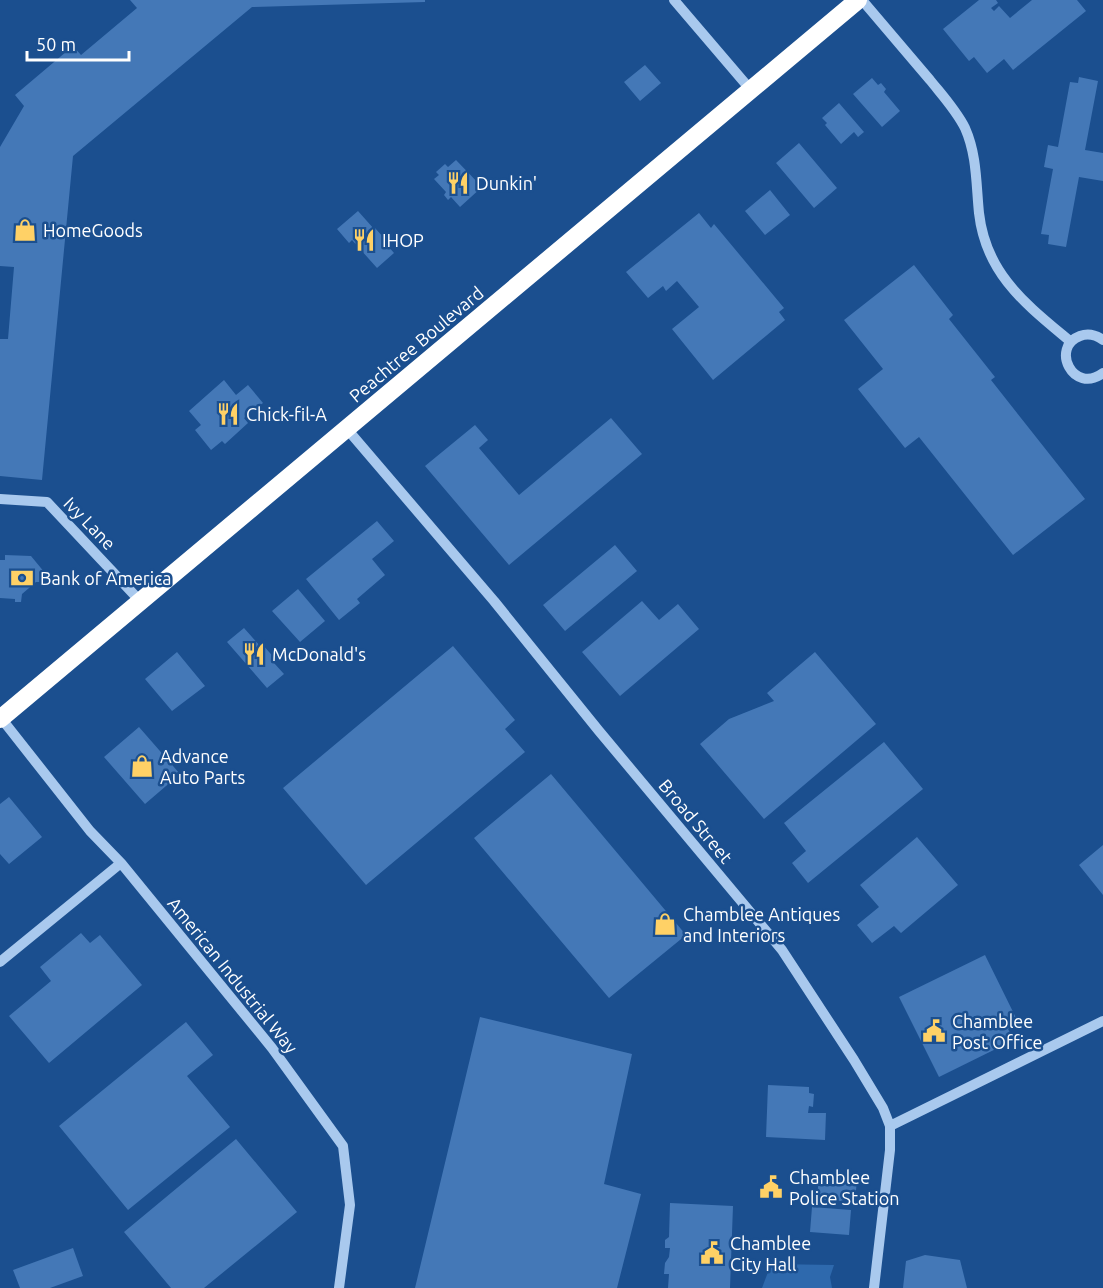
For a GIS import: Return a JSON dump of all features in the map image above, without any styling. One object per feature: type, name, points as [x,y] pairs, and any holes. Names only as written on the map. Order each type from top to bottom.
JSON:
[{"type":"highway","name":"Peachtree Boulevard","points":[[0,718],[708,127],[750,89],[860,0]]},
{"type":"street","points":[[674,0],[750,89]]},
{"type":"street","points":[[860,0],[942,95],[964,126],[976,166],[981,226],[988,251],[997,269],[1014,292],[1071,342]]},
{"type":"street","points":[[1103,340],[1086,335],[1071,342],[1067,349],[1066,361],[1074,374],[1087,379],[1103,373]]},
{"type":"street","name":"Broad Street","points":[[347,429],[494,601],[782,950],[854,1060],[883,1108],[890,1126],[889,1159],[874,1288]]},
{"type":"street","name":"Ivy Lane","points":[[0,499],[47,502],[141,602]]},
{"type":"street","name":"American Industrial Way","points":[[0,718],[90,831],[121,863],[272,1048],[344,1146],[350,1205],[339,1288]]},
{"type":"street","points":[[0,962],[121,863]]},
{"type":"street","points":[[890,1126],[1103,1021]]},
{"type":"shaded area","points":[[771,1264],[834,1265],[830,1277],[832,1288],[762,1288]]},
{"type":"building","points":[[130,0],[425,0],[425,2],[252,7],[73,156],[42,480],[0,476],[0,339],[8,339],[14,267],[0,266],[0,147],[24,106],[15,95],[73,46],[81,55],[137,8]]},
{"type":"building","points":[[979,0],[996,0],[998,3],[991,8],[994,11],[999,6],[1010,18],[1032,0],[1077,0],[1086,11],[1013,70],[1004,59],[987,73],[974,57],[969,61],[943,29]]},
{"type":"building","points":[[645,65],[661,83],[640,101],[624,82]]},
{"type":"building","points":[[1079,77],[1098,81],[1085,150],[1103,153],[1103,181],[1079,177],[1066,247],[1048,244],[1049,235],[1041,234],[1053,169],[1044,167],[1048,145],[1058,147],[1070,82],[1078,83]]},
{"type":"building","points":[[872,78],[878,85],[881,83],[886,89],[884,92],[900,111],[882,127],[853,94]]},
{"type":"building","points":[[839,103],[864,132],[858,137],[854,132],[841,144],[822,118]]},
{"type":"building","points":[[799,143],[837,188],[814,208],[776,163]]},
{"type":"building","name":"Dunkin'","points":[[456,160],[482,187],[460,207],[451,197],[448,200],[444,195],[446,192],[434,179],[439,175],[436,172],[445,164],[448,167]]},
{"type":"building","points":[[770,190],[790,215],[765,235],[745,211]]},
{"type":"building","name":"IHOP","points":[[358,211],[384,238],[382,239],[394,253],[377,268],[352,240],[349,243],[337,229]]},
{"type":"building","points":[[699,213],[711,228],[714,224],[784,308],[779,312],[785,320],[713,380],[672,329],[699,307],[677,281],[666,291],[663,286],[648,298],[626,272]]},
{"type":"building","points":[[914,265],[953,315],[949,319],[995,377],[991,380],[1085,499],[1013,555],[919,437],[905,448],[858,389],[883,369],[844,320]]},
{"type":"building","points":[[224,380],[236,395],[248,385],[263,403],[244,418],[248,423],[225,444],[222,441],[211,450],[195,430],[201,425],[189,411]]},
{"type":"building","points":[[611,418],[642,454],[509,565],[425,466],[475,425],[488,440],[479,448],[519,495]]},
{"type":"building","points":[[377,521],[394,541],[372,559],[385,575],[357,599],[360,603],[339,620],[306,579]]},
{"type":"building","points":[[615,545],[637,571],[565,631],[543,605]]},
{"type":"building","name":"Bank of America","points":[[5,555],[31,556],[45,573],[44,582],[36,582],[22,594],[21,602],[15,602],[15,599],[0,598],[0,560],[5,560]]},
{"type":"building","points":[[298,589],[325,621],[300,642],[272,611]]},
{"type":"building","points":[[642,601],[659,620],[678,604],[699,629],[620,696],[582,652]]},
{"type":"building","name":"McDonald's","points":[[244,628],[277,661],[274,663],[284,674],[267,688],[227,642]]},
{"type":"building","points":[[453,646],[515,720],[505,729],[525,752],[366,885],[283,788]]},
{"type":"building","points":[[177,652],[205,686],[172,711],[145,679]]},
{"type":"building","points":[[815,652],[876,724],[764,819],[700,744],[729,719],[774,701],[767,693]]},
{"type":"building","name":"Advance Auto Parts","points":[[139,727],[180,774],[145,804],[104,757]]},
{"type":"building","points":[[884,742],[923,789],[808,883],[792,863],[806,851],[784,823]]},
{"type":"building","points":[[551,774],[686,935],[609,998],[474,838]]},
{"type":"building","points":[[9,797],[42,837],[9,864],[0,854],[0,804]]},
{"type":"building","points":[[917,837],[958,885],[901,933],[894,926],[872,943],[857,925],[879,907],[860,885]]},
{"type":"building","points":[[1103,845],[1103,895],[1079,865]]},
{"type":"building","points":[[81,933],[90,943],[100,935],[142,985],[49,1063],[9,1016],[51,981],[40,967]]},
{"type":"building","points":[[985,955],[1019,1024],[1008,1029],[1014,1040],[939,1077],[899,997]]},
{"type":"building","points":[[480,1017],[632,1054],[604,1184],[641,1194],[617,1288],[415,1288]]},
{"type":"building","points":[[186,1022],[213,1055],[187,1076],[230,1127],[128,1210],[59,1126]]},
{"type":"building","points":[[768,1085],[809,1087],[809,1093],[814,1094],[813,1107],[809,1106],[808,1113],[826,1113],[825,1140],[766,1137]]},
{"type":"building","points":[[236,1139],[297,1212],[204,1288],[171,1288],[124,1232]]},
{"type":"building","points":[[819,1176],[857,1179],[855,1202],[817,1199]]},
{"type":"building","points":[[670,1203],[733,1206],[730,1288],[668,1288],[669,1274],[664,1274],[670,1248],[665,1248],[665,1240],[669,1237]]},
{"type":"building","points":[[812,1207],[851,1210],[849,1235],[810,1232]]},
{"type":"building","points":[[73,1248],[83,1276],[50,1288],[20,1288],[13,1270]]},
{"type":"building","points":[[925,1255],[960,1260],[967,1288],[903,1288],[906,1261]]},
{"type":"place","name":"Dunkin'","points":[[458,183]]},
{"type":"place","name":"HomeGoods","points":[[25,230]]},
{"type":"place","name":"IHOP","points":[[364,240]]},
{"type":"place","name":"Chick-fil-A","points":[[228,414]]},
{"type":"place","name":"Bank of America","points":[[22,578]]},
{"type":"place","name":"McDonald's","points":[[254,654]]},
{"type":"place","name":"Advance Auto Parts","points":[[142,766]]},
{"type":"place","name":"Chamblee Antiques and Interiors","points":[[665,924]]},
{"type":"place","name":"Chamblee Post Office","points":[[934,1031]]},
{"type":"place","name":"Chamblee Police Station","points":[[771,1187]]},
{"type":"place","name":"Chamblee City Hall","points":[[712,1253]]}]
